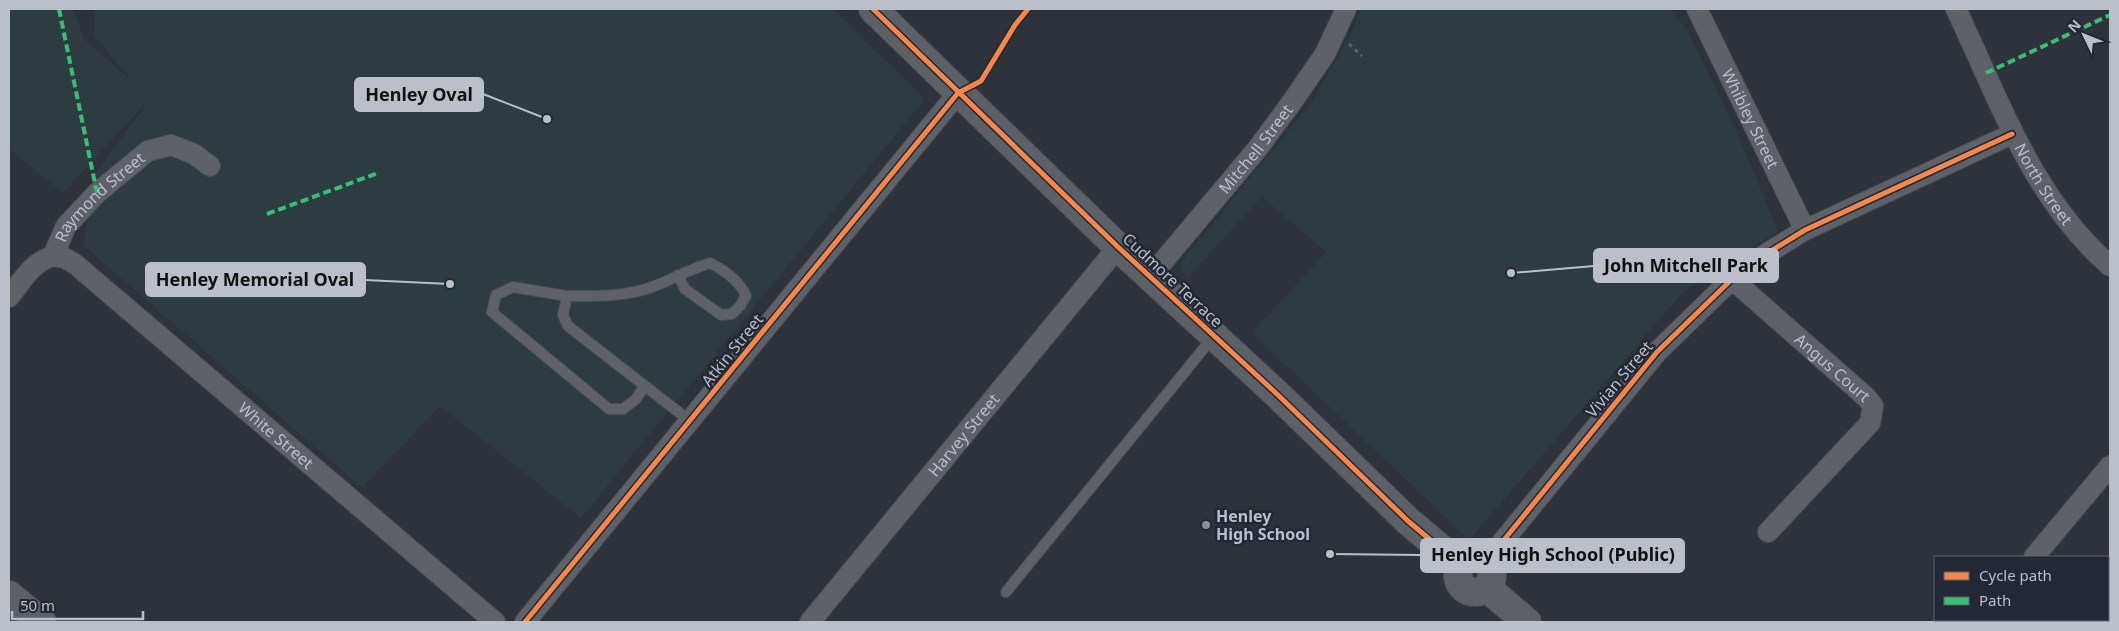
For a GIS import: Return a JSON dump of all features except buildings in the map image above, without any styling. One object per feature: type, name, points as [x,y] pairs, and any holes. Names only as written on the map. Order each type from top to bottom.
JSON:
[{"type":"street","name":"Cudmore Terrace","points":[[872,9],[1118,247],[1278,394],[1408,521],[1478,572],[1527,622]]},
{"type":"street","name":"Mitchell Street","points":[[1150,277],[1258,148],[1292,102],[1324,54],[1346,9]]},
{"type":"street","name":"Whibley Street","points":[[1697,9],[1805,230]]},
{"type":"street","name":"North Street","points":[[1956,9],[2012,134],[2035,175],[2055,205],[2098,255],[2110,266]]},
{"type":"street","name":"Atkin Street","points":[[524,622],[958,93]]},
{"type":"street","name":"Vivian Street","points":[[1478,572],[1657,352],[1732,279],[1766,254],[1805,230],[2012,134]]},
{"type":"street","name":"Raymond Street","points":[[9,296],[32,267],[44,259],[53,256],[66,226],[97,193],[148,151],[171,145],[194,154],[210,166]]},
{"type":"street","name":"Harvey Street","points":[[810,622],[1118,247]]},
{"type":"street","name":"White Street","points":[[53,256],[65,258],[75,264],[495,622]]},
{"type":"street","name":"Angus Court","points":[[1732,279],[1874,406],[1870,423],[1768,532]]},
{"type":"street","points":[[2035,556],[2110,466]]},
{"type":"street","points":[[9,595],[41,622]]},
{"type":"lane","points":[[645,386],[635,400],[623,409],[609,409],[492,312],[496,295],[513,288],[567,296],[610,297],[652,287],[678,275],[710,263],[724,270],[742,286],[746,296],[732,314],[721,315],[685,289],[678,275]]},
{"type":"lane","points":[[567,296],[563,315],[568,326],[690,421]]},
{"type":"lane","points":[[1006,592],[1213,336]]},
{"type":"path","points":[[1346,50],[1349,44],[1362,56]]},
{"type":"shaded area","points":[[9,9],[73,9],[84,39],[132,81],[94,35],[95,9],[833,9],[925,99],[581,518],[440,406],[362,488],[83,245],[95,174],[149,100],[63,193],[9,149]]},
{"type":"shaded area","points":[[1361,9],[1672,9],[1688,32],[1736,130],[1778,231],[1684,291],[1469,540],[1252,333],[1326,252],[1262,197],[1188,277],[1180,268],[1183,260],[1311,103],[1350,36]]},
{"type":"marked path","points":[[59,9],[97,193]]},
{"type":"marked path","points":[[1986,73],[2110,15]]},
{"type":"marked path","points":[[267,214],[378,173]]},
{"type":"cycle path","points":[[873,9],[1118,247],[1278,395],[1408,521],[1460,565]]},
{"type":"cycle path","points":[[525,622],[958,93],[981,81],[1015,25],[1028,9]]},
{"type":"cycle path","points":[[1486,562],[1657,352],[1732,279],[1766,254],[1805,230],[2012,134]]},
{"type":"place","name":"Henley Oval","points":[[547,119]]},
{"type":"place","name":"John Mitchell Park","points":[[1511,273]]},
{"type":"place","name":"Henley Memorial Oval","points":[[450,284]]},
{"type":"place","name":"Henley High School","points":[[1206,525]]},
{"type":"place","name":"Henley High School (Public)","points":[[1330,554]]}]
